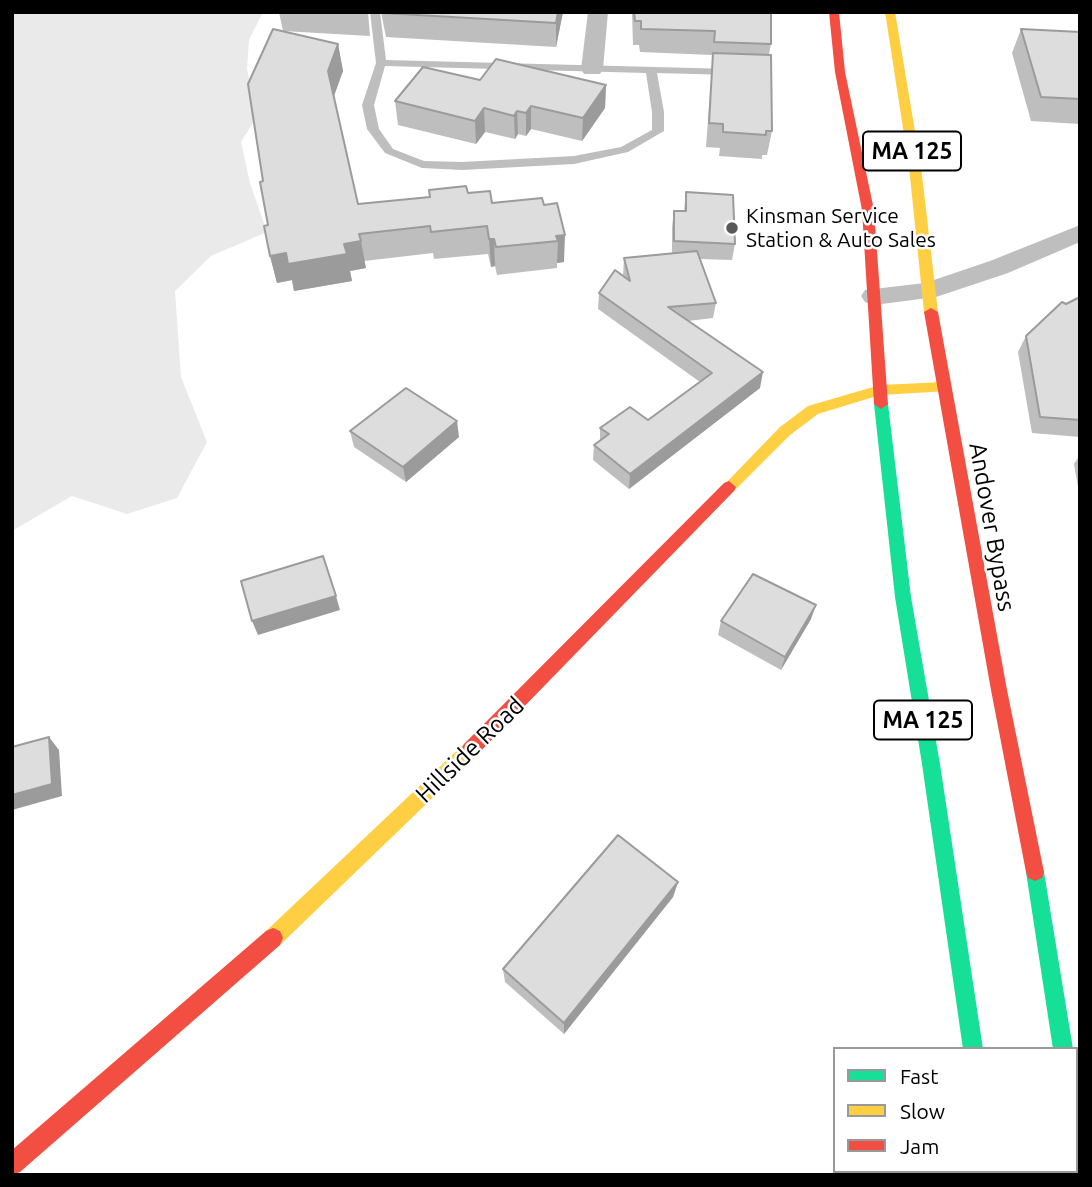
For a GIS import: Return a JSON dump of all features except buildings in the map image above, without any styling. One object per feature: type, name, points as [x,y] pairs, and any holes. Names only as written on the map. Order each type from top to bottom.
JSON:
[{"type":"main road","name":"MA 125","points":[[834,12],[840,72],[868,210],[880,390],[903,597],[931,764],[973,1047]]},
{"type":"main road","name":"Andover Bypass","points":[[890,12],[915,167],[927,291],[1033,857],[1063,1047]]},
{"type":"main road","name":"Hillside Road","points":[[12,1164],[220,985],[343,873],[564,658],[785,431],[813,410],[880,390],[944,387]]},
{"type":"street","points":[[592,69],[598,12]]},
{"type":"street","points":[[874,296],[927,291],[999,267],[1080,233]]},
{"type":"lane","points":[[374,12],[381,63],[368,105],[373,129],[389,151],[422,164],[462,166],[574,160],[624,150],[658,131],[658,112],[651,70]]},
{"type":"lane","points":[[381,63],[740,72]]},
{"type":"shaded area","points":[[12,12],[263,12],[249,40],[247,69],[253,94],[254,121],[241,142],[250,183],[267,232],[211,256],[175,291],[181,377],[207,442],[177,498],[127,514],[72,496],[12,531]]},
{"type":"traffic: fast","points":[[881,404],[903,597],[931,764],[973,1047]]},
{"type":"traffic: fast","points":[[1035,872],[1063,1047]]},
{"type":"traffic: slow","points":[[890,12],[915,167],[931,312]]},
{"type":"traffic: slow","points":[[729,487],[785,431],[813,410],[880,390],[944,387]]},
{"type":"traffic: slow","points":[[273,938],[470,750]]},
{"type":"traffic: jam","points":[[834,12],[840,72],[868,210],[881,404]]},
{"type":"traffic: jam","points":[[931,312],[999,690],[1035,872]]},
{"type":"traffic: jam","points":[[470,750],[729,487]]},
{"type":"traffic: jam","points":[[12,1164],[273,938]]},
{"type":"place","name":"Kinsman Service Station & Auto Sales","points":[[732,228]]}]
